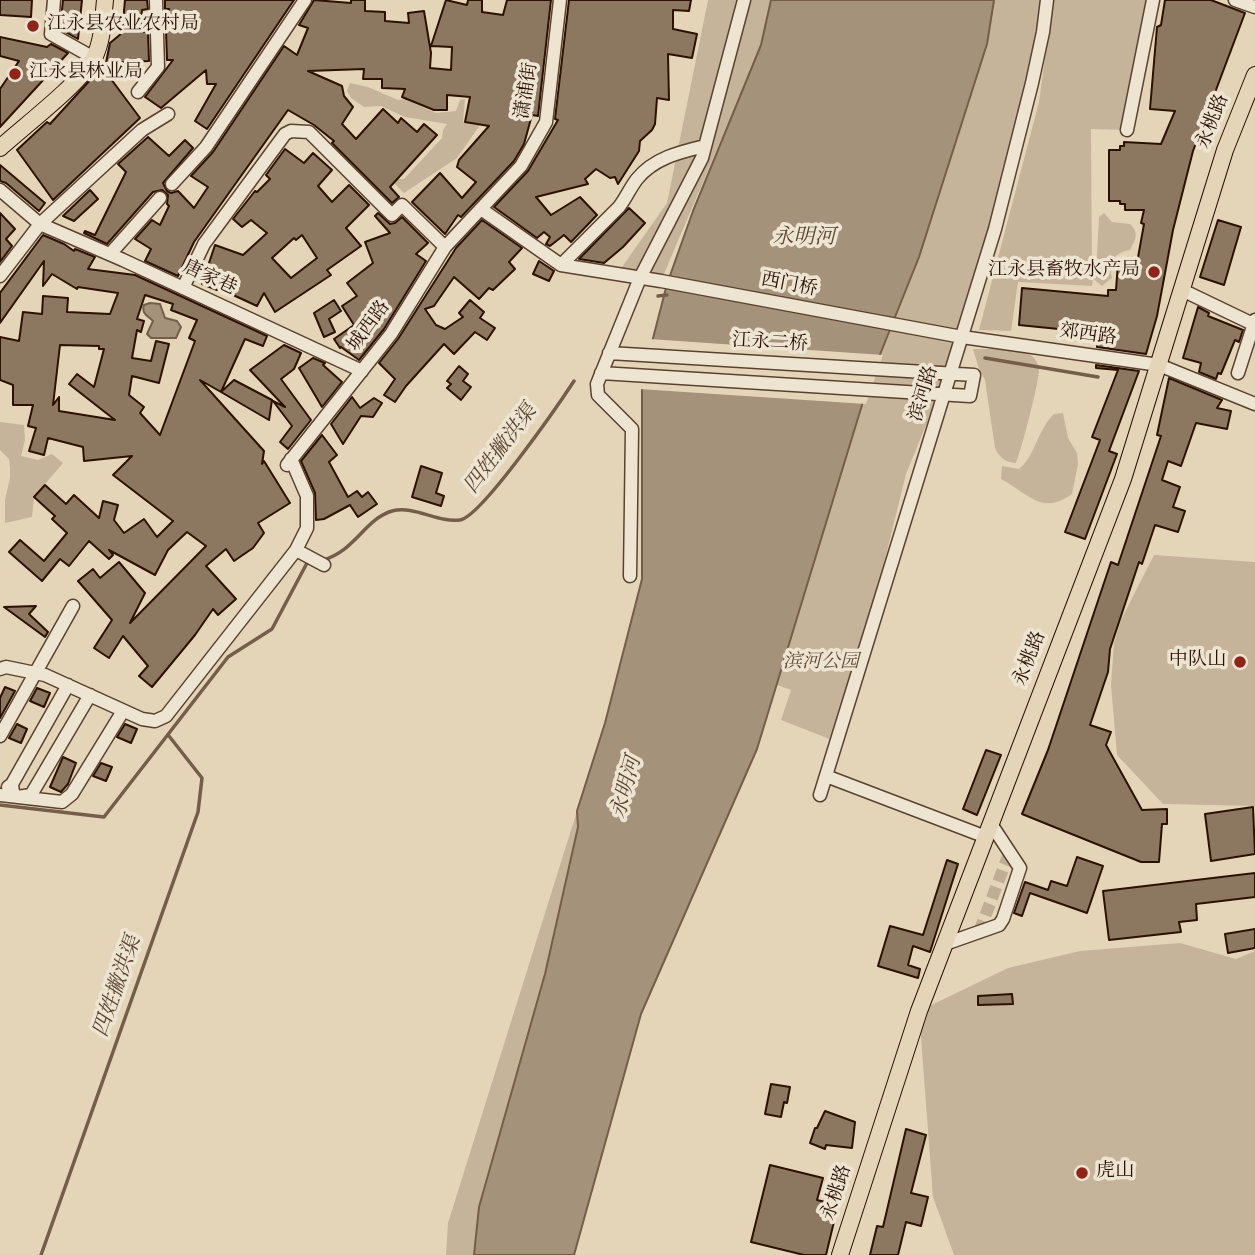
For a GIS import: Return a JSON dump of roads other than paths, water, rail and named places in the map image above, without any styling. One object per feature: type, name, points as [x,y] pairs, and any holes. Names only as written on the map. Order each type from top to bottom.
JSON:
[{"type":"main road","points":[[0,148],[80,77],[94,58],[102,35],[105,0]]},
{"type":"main road","name":"永桃路","points":[[840,1255],[919,1011],[1123,479],[1226,150],[1249,107],[1253,84]]},
{"type":"street","points":[[54,0],[51,34],[94,58]]},
{"type":"street","points":[[138,92],[158,67],[156,0]]},
{"type":"street","points":[[172,184],[206,147],[305,0]]},
{"type":"street","name":"潇浦街","points":[[481,209],[522,166],[546,121],[560,0]]},
{"type":"street","points":[[630,576],[632,429],[598,395],[597,384],[640,278],[702,158],[744,0]]},
{"type":"street","name":"滨河路","points":[[820,796],[995,229],[1032,83],[1043,32],[1046,0]]},
{"type":"street","points":[[1127,130],[1153,0]]},
{"type":"street","points":[[1235,0],[1255,7]]},
{"type":"street","points":[[0,276],[40,224],[142,130],[168,114]]},
{"type":"street","points":[[183,288],[204,244],[285,134],[291,131],[309,132],[392,215],[402,205],[445,247]]},
{"type":"street","points":[[481,209],[561,265],[619,207],[628,197],[636,180],[645,172],[674,153],[705,146]]},
{"type":"street","name":"唐家巷","points":[[0,190],[40,224],[362,370]]},
{"type":"street","points":[[110,254],[160,198]]},
{"type":"street","name":"城西路","points":[[302,553],[307,528],[307,496],[289,462],[391,334],[445,247],[481,209]]},
{"type":"street","name":"西门桥","points":[[561,265],[909,328]]},
{"type":"street","points":[[1182,290],[1255,323],[1238,373]]},
{"type":"street","name":"郊西路","points":[[909,328],[1159,365],[1255,404]]},
{"type":"street","name":"江永二桥","points":[[609,354],[951,374]]},
{"type":"street","name":"江永二桥","points":[[601,373],[945,394]]},
{"type":"street","points":[[945,394],[970,396],[974,375],[951,374]]},
{"type":"street","points":[[0,669],[6,667],[41,674],[142,719],[155,722],[166,716],[302,553],[324,565]]},
{"type":"street","points":[[0,736],[41,674],[73,606]]},
{"type":"street","points":[[15,790],[68,685]]},
{"type":"street","points":[[35,797],[90,695]]},
{"type":"street","points":[[0,793],[15,790],[62,802],[72,794],[123,710]]},
{"type":"street","points":[[826,776],[988,830],[1020,868],[999,925],[944,944]]},
{"type":"water","name":"永明河","points":[[771,0],[994,0],[987,44],[919,257],[869,382],[757,749],[641,1014],[574,1255],[474,1255],[479,1207],[545,974],[578,827],[577,811],[605,723],[642,579],[642,381],[667,284],[693,211],[761,45]]},
{"type":"water","points":[[150,303],[160,304],[165,318],[177,321],[181,327],[176,338],[151,338],[147,334],[153,321],[143,308]]},
{"type":"waterway","points":[[658,296],[667,295]]},
{"type":"waterway","points":[[985,358],[1098,377]]},
{"type":"waterway","name":"四姓撇洪渠","points":[[323,560],[343,550],[374,521],[392,511],[409,510],[452,520],[460,520],[470,514],[519,458],[574,381]]},
{"type":"waterway","name":"四姓撇洪渠","points":[[0,805],[104,817],[228,657],[272,629],[307,563],[312,562]]},
{"type":"waterway","name":"四姓撇洪渠","points":[[41,1255],[198,812],[202,778],[169,736]]},
{"type":"tunnel","points":[[979,932],[1010,851]]},
{"type":"place","name":"江永县农业农村局","points":[[33,26]]},
{"type":"place","name":"江永县林业局","points":[[15,74]]},
{"type":"place","name":"江永县畜牧水产局","points":[[1154,272]]},
{"type":"place","name":"中队山","points":[[1240,662]]},
{"type":"place","name":"虎山","points":[[1082,1173]]},
{"type":"park label","name":"滨河公园","points":[[821,664]]}]
